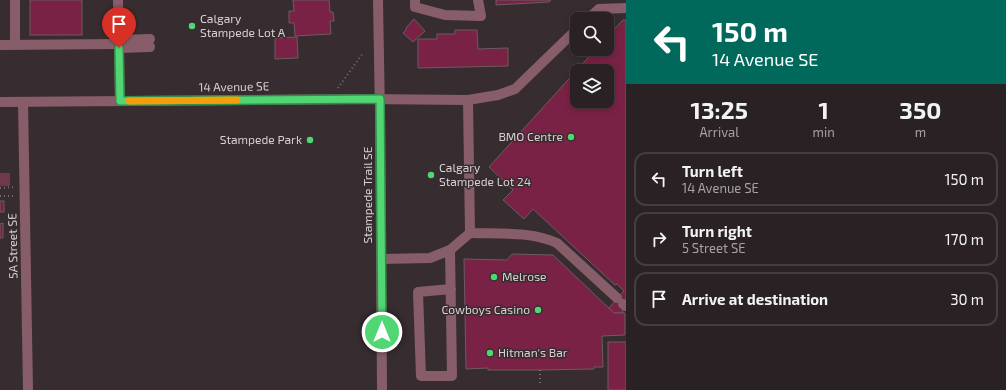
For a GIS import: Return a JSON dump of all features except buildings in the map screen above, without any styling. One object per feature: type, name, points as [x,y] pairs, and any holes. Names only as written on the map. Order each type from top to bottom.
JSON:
[{"type":"street","points":[[15,0],[15,45]]},
{"type":"street","points":[[118,0],[120,101]]},
{"type":"street","name":"Stampede Trail SE","points":[[378,0],[382,259],[382,390]]},
{"type":"street","points":[[415,0],[416,8],[445,14],[481,16],[478,0]]},
{"type":"street","points":[[596,12],[599,9],[626,8]]},
{"type":"street","name":"14 Avenue SE","points":[[0,102],[380,99],[468,100],[498,95],[515,89],[570,37]]},
{"type":"street","points":[[0,45],[150,43]]},
{"type":"street","points":[[468,100],[470,233]]},
{"type":"street","name":"5A Street SE","points":[[23,102],[28,390]]},
{"type":"street","points":[[382,259],[430,258],[450,250],[470,233],[526,234],[546,238],[557,243],[622,302]]},
{"type":"street","points":[[450,250],[451,289],[452,376],[421,376],[418,292],[451,289]]},
{"type":"path","points":[[338,88],[363,53]]},
{"type":"path","points":[[0,188],[14,188]]},
{"type":"path","points":[[0,196],[14,196]]},
{"type":"path","points":[[540,370],[540,383]]},
{"type":"shaded area","points":[[0,173],[10,173],[10,186],[0,186]]},
{"type":"slow traffic","points":[[129,101],[237,100]]},
{"type":"place","name":"Calgary Stampede Lot A","points":[[192,26]]},
{"type":"place","name":"BMO Centre","points":[[571,137]]},
{"type":"place","name":"Stampede Park","points":[[310,140]]},
{"type":"place","name":"Calgary Stampede Lot 24","points":[[431,175]]},
{"type":"place","name":"Melrose","points":[[494,277]]},
{"type":"place","name":"Cowboys Casino","points":[[538,310]]},
{"type":"place","name":"Hitman's Bar","points":[[490,353]]},
{"type":"route","points":[[119,48],[120,101],[380,99],[382,332]]}]
